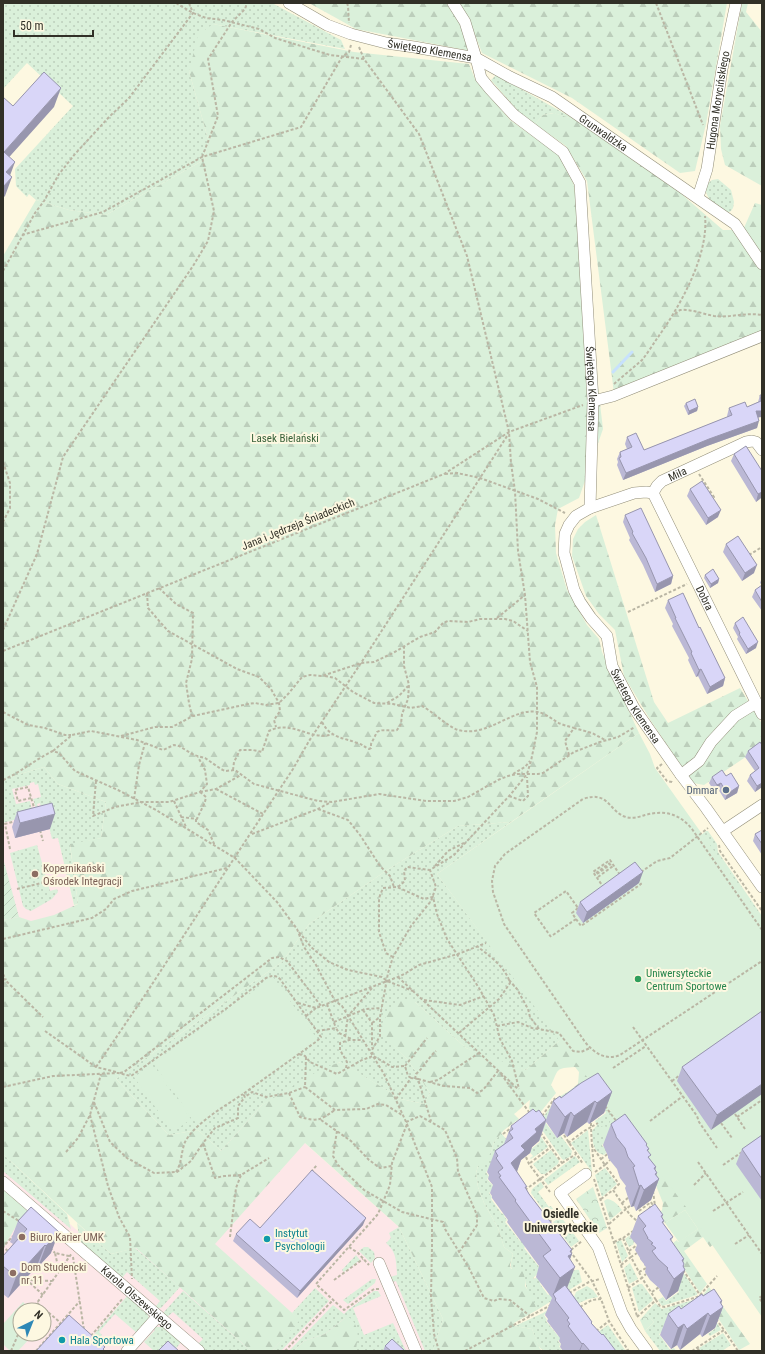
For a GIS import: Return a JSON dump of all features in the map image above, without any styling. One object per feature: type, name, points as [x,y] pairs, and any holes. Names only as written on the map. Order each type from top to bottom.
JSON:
[{"type":"street","name":"Świętego Klemensa","points":[[290,3],[327,25],[351,34],[386,43],[476,58],[482,78],[490,89],[514,115],[563,152],[580,183],[593,401],[590,508],[576,516],[566,529],[564,542],[566,560],[577,597],[591,618],[607,636],[611,660],[615,672],[643,722],[762,887]]},
{"type":"street","points":[[452,3],[465,22],[476,58]]},
{"type":"street","name":"Hugona Morycińskiego","points":[[698,197],[707,169],[722,69],[736,3]]},
{"type":"street","name":"Grunwaldzka","points":[[476,58],[510,77],[552,97],[698,197],[735,224],[762,264]]},
{"type":"street","points":[[593,401],[613,396],[762,336]]},
{"type":"street","name":"Miła","points":[[653,493],[662,481],[746,442],[756,442],[762,450]]},
{"type":"street","points":[[590,508],[634,492],[653,493]]},
{"type":"street","name":"Dobra","points":[[653,493],[762,714]]},
{"type":"street","points":[[681,775],[698,761],[710,742],[734,716],[756,703]]},
{"type":"street","points":[[723,831],[762,805]]},
{"type":"street","points":[[588,1171],[560,1192],[602,1255],[622,1313],[631,1329],[647,1351]]},
{"type":"street","name":"Karola Olszewskiego","points":[[3,1182],[73,1247],[132,1294],[199,1351]]},
{"type":"street","points":[[375,1266],[416,1351]]},
{"type":"street","points":[[127,1351],[158,1316]]},
{"type":"path","points":[[176,3],[193,13],[206,18],[232,22],[259,29],[275,38],[290,43],[342,57],[364,60],[419,134],[467,256],[509,432],[515,491],[518,551],[525,595],[530,662],[537,687],[537,732],[527,775],[528,796],[523,801],[508,796]]},
{"type":"path","points":[[188,3],[193,13]]},
{"type":"path","points":[[3,630],[37,554],[63,457],[193,266],[208,241],[214,211],[202,157],[218,116],[208,59],[232,22],[245,9],[247,3]]},
{"type":"path","points":[[22,235],[103,212],[202,157],[301,127],[342,57],[349,52],[351,34],[347,3]]},
{"type":"path","points":[[656,3],[710,144]]},
{"type":"path","points":[[3,271],[22,235],[59,174],[109,117],[129,98],[193,13]]},
{"type":"path","points":[[673,317],[690,284],[702,248],[706,223],[705,211],[698,197]]},
{"type":"path","points":[[610,387],[642,359],[673,317],[680,310],[685,309],[715,316],[735,316],[753,313],[762,315]]},
{"type":"path","name":"Jana i Jędrzeja Śniadeckich","points":[[3,651],[444,474],[509,432],[593,401]]},
{"type":"path","points":[[96,1067],[235,858],[313,734],[362,663],[509,432]]},
{"type":"path","points":[[3,462],[10,483],[10,508],[3,522]]},
{"type":"path","points":[[688,469],[693,476],[699,473],[714,497],[708,501]]},
{"type":"path","points":[[444,474],[457,473],[480,478],[538,499],[566,513]]},
{"type":"path","points":[[745,558],[762,547]]},
{"type":"path","points":[[628,612],[690,582]]},
{"type":"path","points":[[159,588],[176,604],[193,613],[192,659],[186,683],[192,716]]},
{"type":"path","points":[[147,593],[148,608],[168,631],[237,669],[259,676],[271,689],[279,703],[280,711],[274,720],[276,727]]},
{"type":"path","points":[[497,618],[525,595]]},
{"type":"path","points":[[322,676],[362,663],[374,662],[420,637],[434,632],[443,623],[448,621],[468,622],[480,619],[497,618],[514,621],[528,631]]},
{"type":"path","points":[[322,721],[324,726],[333,734],[359,743],[369,749],[370,744],[377,732],[384,730],[392,731],[399,728],[402,714],[408,699],[409,685],[404,666],[404,646]]},
{"type":"path","points":[[120,736],[155,727],[172,727],[192,716],[248,704],[255,703],[266,705],[279,703],[300,679],[310,675],[335,678],[345,686],[374,703],[406,707],[422,706],[451,726],[462,731],[488,728],[516,715],[537,712],[563,725],[592,733],[606,740]]},
{"type":"path","points":[[387,704],[399,696],[409,685]]},
{"type":"path","points":[[3,712],[28,724],[66,735],[91,731],[120,736],[164,750],[174,745],[179,746],[198,757],[205,758],[214,766],[226,771],[233,770],[254,784],[318,801],[332,802]]},
{"type":"path","points":[[508,776],[517,774],[527,775],[543,773],[569,755],[585,747],[618,737],[643,722]]},
{"type":"path","points":[[233,770],[234,762],[240,750],[262,752],[269,731],[276,727],[297,729],[325,736],[333,734]]},
{"type":"path","points":[[569,755],[565,741],[574,728]]},
{"type":"path","points":[[3,780],[16,774],[53,751],[72,735]]},
{"type":"path","points":[[134,799],[139,765],[145,743]]},
{"type":"path","points":[[53,751],[59,753],[75,771],[141,802],[235,858],[277,902],[311,947],[330,962],[348,970],[382,977],[387,981],[414,992]]},
{"type":"path","points":[[198,757],[205,770],[206,784],[200,792]]},
{"type":"path","points":[[669,758],[657,768],[667,781],[672,782],[676,787]]},
{"type":"path","points":[[250,834],[332,802],[379,794],[426,801],[454,801],[468,797],[525,767],[531,760]]},
{"type":"path","points":[[96,781],[93,816],[115,807],[141,802],[174,801],[200,792],[216,789],[241,775]]},
{"type":"path","points":[[398,887],[405,881],[404,871],[407,867],[430,870],[454,855],[527,775]]},
{"type":"path","points":[[31,798],[18,801],[15,790],[28,787],[37,817]]},
{"type":"path","points":[[216,789],[263,814]]},
{"type":"path","points":[[196,819],[206,803],[206,797],[200,792]]},
{"type":"path","points":[[762,930],[697,836],[680,817],[672,814],[656,812],[634,818],[626,817],[620,814],[604,799],[596,797],[588,797],[577,803],[505,854],[495,866],[492,875],[492,887],[505,926],[590,1048],[606,1058],[620,1055],[762,961]]},
{"type":"path","points":[[174,801],[186,828]]},
{"type":"path","points":[[318,808],[348,820],[360,835],[380,866],[390,876],[394,887]]},
{"type":"path","points":[[181,817],[196,819]]},
{"type":"path","points":[[196,819],[196,822],[208,830],[215,846]]},
{"type":"path","points":[[10,849],[5,824],[18,821]]},
{"type":"path","points":[[584,904],[572,913],[581,926],[641,884],[635,876],[657,861],[670,858],[708,828],[712,833]]},
{"type":"path","points":[[40,829],[43,841]]},
{"type":"path","points":[[430,870],[448,850],[465,843]]},
{"type":"path","points":[[719,844],[720,851],[762,912]]},
{"type":"path","points":[[608,867],[610,860],[622,877]]},
{"type":"path","points":[[608,867],[600,872],[598,876],[600,872],[612,865],[608,867]]},
{"type":"path","points":[[3,939],[92,918],[106,909],[114,899],[132,891],[229,867]]},
{"type":"path","points":[[372,1050],[380,1036],[380,1017],[388,973],[393,957],[411,926],[433,897],[436,887],[430,870]]},
{"type":"path","points":[[600,872],[593,872],[605,889]]},
{"type":"path","points":[[17,889],[58,879]]},
{"type":"path","points":[[393,957],[386,953],[379,932],[379,898],[383,888],[398,887],[424,899],[433,897]]},
{"type":"path","points":[[576,919],[552,936],[534,913],[566,891],[578,908]]},
{"type":"path","points":[[398,977],[519,1089],[512,1061],[500,1039],[494,1015],[484,996],[447,939],[437,914],[433,897]]},
{"type":"path","points":[[298,929],[304,947],[316,965],[335,1001],[342,1006],[384,1074],[403,1115],[432,1187],[431,1297],[434,1334],[439,1351]]},
{"type":"path","points":[[306,1016],[316,1008],[398,977],[419,965],[458,954],[486,943]]},
{"type":"path","points":[[478,946],[496,962],[517,988],[528,1009],[530,1017],[539,1029]]},
{"type":"path","points":[[3,1087],[53,1076],[124,1072],[272,958],[279,957],[287,961],[321,1006]]},
{"type":"path","points":[[3,974],[6,981]]},
{"type":"path","points":[[45,1031],[96,1067],[131,1076],[227,1008],[266,978],[276,975],[321,1037],[196,1127],[186,1142],[180,1165],[176,1172]]},
{"type":"path","points":[[3,978],[43,1017]]},
{"type":"path","points":[[459,1032],[489,1006],[500,999],[510,983],[509,979]]},
{"type":"path","points":[[345,1037],[348,1016],[372,987]]},
{"type":"path","points":[[423,1000],[460,1005],[484,996]]},
{"type":"path","points":[[297,1003],[316,1008]]},
{"type":"path","points":[[327,1004],[339,1033],[352,1040]]},
{"type":"path","points":[[334,1022],[363,1010],[382,1008]]},
{"type":"path","points":[[363,1010],[372,1023],[373,1056]]},
{"type":"path","points":[[372,1023],[380,1017]]},
{"type":"path","points":[[497,1026],[518,1022],[532,1028],[559,1033],[572,1051],[582,1052],[590,1048]]},
{"type":"path","points":[[633,1027],[683,1096],[718,1148]]},
{"type":"path","points":[[317,1031],[336,1028]]},
{"type":"path","points":[[299,1054],[306,1057],[310,1062],[337,1074],[346,1068],[373,1056],[392,1067],[405,1066],[427,1038]]},
{"type":"path","points":[[346,1068],[347,1062],[340,1050],[340,1042],[363,1040]]},
{"type":"path","points":[[613,1068],[646,1046]]},
{"type":"path","points":[[431,1121],[416,1079],[416,1074],[423,1068],[430,1056],[436,1051]]},
{"type":"path","points":[[429,1083],[438,1080],[480,1053]]},
{"type":"path","points":[[305,1087],[306,1057]]},
{"type":"path","points":[[405,1066],[408,1076],[411,1078],[444,1086],[470,1088],[477,1093],[483,1090],[499,1070]]},
{"type":"path","points":[[499,1070],[529,1112],[528,1115]]},
{"type":"path","points":[[671,1081],[685,1072]]},
{"type":"path","points":[[66,1152],[78,1138],[90,1115],[101,1074]]},
{"type":"path","points":[[396,1099],[411,1078]]},
{"type":"path","points":[[94,1102],[110,1142],[127,1158],[154,1173],[176,1172],[191,1161],[215,1128],[238,1118],[238,1106],[245,1097],[252,1092],[266,1097],[289,1093],[305,1087]]},
{"type":"path","points":[[305,1087],[335,1110]]},
{"type":"path","points":[[289,1093],[300,1117],[310,1120],[321,1120],[351,1141],[369,1160],[380,1168],[392,1166]]},
{"type":"path","points":[[650,1121],[683,1096]]},
{"type":"path","points":[[539,1120],[555,1098]]},
{"type":"path","points":[[737,1117],[762,1100]]},
{"type":"path","points":[[602,1102],[619,1125]]},
{"type":"path","points":[[321,1120],[335,1110],[366,1109],[378,1104],[386,1105],[403,1115]]},
{"type":"path","points":[[735,1114],[745,1129]]},
{"type":"path","points":[[88,1339],[132,1294],[130,1237],[119,1217],[108,1186],[90,1115]]},
{"type":"path","points":[[379,1284],[381,1289],[374,1289],[344,1310],[316,1284],[378,1214],[390,1185],[392,1166],[406,1123],[420,1116],[445,1130],[457,1158],[458,1172],[477,1215],[476,1225],[460,1251]]},
{"type":"path","points":[[588,1171],[592,1146],[590,1123]]},
{"type":"path","points":[[568,1143],[586,1129],[598,1123]]},
{"type":"path","points":[[721,1123],[732,1138]]},
{"type":"path","points":[[337,1131],[333,1156],[338,1165],[364,1190],[402,1212],[443,1222],[445,1229],[460,1251],[484,1298],[494,1300],[510,1300],[530,1316]]},
{"type":"path","points":[[505,1133],[508,1137]]},
{"type":"path","points":[[564,1135],[568,1143],[594,1177],[639,1322]]},
{"type":"path","points":[[568,1136],[571,1141]]},
{"type":"path","points":[[203,1143],[215,1178],[224,1176],[241,1176],[269,1158]]},
{"type":"path","points":[[592,1146],[619,1184]]},
{"type":"path","points":[[529,1164],[551,1148]]},
{"type":"path","points":[[723,1165],[743,1151]]},
{"type":"path","points":[[601,1159],[610,1152]]},
{"type":"path","points":[[562,1163],[576,1154]]},
{"type":"path","points":[[526,1157],[529,1164],[550,1192],[560,1192]]},
{"type":"path","points":[[588,1171],[605,1164],[610,1160]]},
{"type":"path","points":[[698,1162],[762,1254]]},
{"type":"path","points":[[307,1176],[317,1165]]},
{"type":"path","points":[[694,1185],[706,1173]]},
{"type":"path","points":[[230,1237],[236,1188],[241,1176]]},
{"type":"path","points":[[616,1179],[619,1176]]},
{"type":"path","points":[[601,1199],[622,1181]]},
{"type":"path","points":[[652,1187],[655,1209]]},
{"type":"path","points":[[613,1190],[630,1215],[640,1222]]},
{"type":"path","points":[[713,1212],[742,1192]]},
{"type":"path","points":[[622,1203],[630,1196]]},
{"type":"path","points":[[638,1211],[651,1202],[652,1204],[649,1210]]},
{"type":"path","points":[[608,1224],[630,1205]]},
{"type":"path","points":[[549,1222],[571,1207]]},
{"type":"path","points":[[3,1211],[23,1225]]},
{"type":"path","points":[[614,1242],[638,1228]]},
{"type":"path","points":[[570,1250],[590,1235]]},
{"type":"path","points":[[735,1244],[749,1235]]},
{"type":"path","points":[[11,1248],[8,1252],[3,1247],[13,1236]]},
{"type":"path","points":[[623,1238],[642,1278],[660,1306],[665,1307],[700,1295],[717,1276]]},
{"type":"path","points":[[629,1251],[637,1245]]},
{"type":"path","points":[[757,1246],[762,1247]]},
{"type":"path","points":[[38,1302],[70,1256],[73,1247]]},
{"type":"path","points":[[73,1247],[85,1335]]},
{"type":"path","points":[[349,1247],[358,1253],[363,1259],[375,1266]]},
{"type":"path","points":[[50,1248],[55,1253],[59,1271]]},
{"type":"path","points":[[621,1265],[637,1252]]},
{"type":"path","points":[[55,1253],[70,1256]]},
{"type":"path","points":[[334,1280],[363,1259]]},
{"type":"path","points":[[574,1266],[579,1263]]},
{"type":"path","points":[[639,1272],[646,1268]]},
{"type":"path","points":[[683,1269],[704,1301]]},
{"type":"path","points":[[628,1288],[646,1274]]},
{"type":"path","points":[[564,1296],[589,1282],[609,1277]]},
{"type":"path","points":[[42,1295],[27,1280],[52,1281]]},
{"type":"path","points":[[651,1292],[659,1287]]},
{"type":"path","points":[[762,1296],[759,1298],[762,1302]]},
{"type":"path","points":[[575,1312],[587,1302],[601,1299],[609,1321],[628,1351]]},
{"type":"path","points":[[285,1351],[334,1300]]},
{"type":"path","points":[[637,1317],[656,1300]]},
{"type":"path","points":[[36,1351],[80,1301]]},
{"type":"path","points":[[465,1351],[554,1303]]},
{"type":"path","points":[[52,1315],[67,1328]]},
{"type":"path","points":[[716,1318],[738,1351]]},
{"type":"path","points":[[592,1334],[609,1321]]},
{"type":"path","points":[[692,1351],[724,1330]]},
{"type":"path","points":[[703,1336],[704,1343]]},
{"type":"path","points":[[697,1348],[700,1351]]},
{"type":"shaded area","name":"Kopernikański Ośrodek Integracji","points":[[42,768],[77,919],[3,936],[3,783]]},
{"type":"shaded area","points":[[262,1105],[399,1227],[433,1351],[3,1351],[3,1164],[118,1267]]},
{"type":"green space","points":[[3,3],[272,3],[341,40],[345,49],[213,24],[189,71],[208,139],[204,160],[106,215],[69,210],[36,200],[29,194],[27,197],[16,186],[15,169],[73,106],[27,63],[3,89]]},
{"type":"green space","points":[[309,3],[447,3],[460,24],[471,51],[356,29]]},
{"type":"green space","points":[[458,3],[727,3],[706,124],[695,171],[680,173],[572,98],[482,53],[469,19]]},
{"type":"green space","points":[[742,3],[748,3],[746,12],[762,32],[762,186],[725,165],[721,149],[720,126]]},
{"type":"green space","name":"Lasek Bielański","points":[[213,24],[354,52],[469,64],[475,79],[510,120],[560,156],[574,185],[603,429],[579,498],[558,509],[555,525],[556,553],[567,590],[587,625],[599,639],[602,652],[639,733],[511,822],[458,826],[387,870],[309,924],[282,962],[116,1079],[169,1135],[198,1130],[221,1151],[262,1105],[323,1068],[341,1062],[401,1099],[424,1104],[430,1093],[408,1060],[378,1031],[391,1008],[399,998],[415,1002],[466,1048],[526,1070],[560,1040],[718,1241],[710,1247],[703,1237],[684,1251],[707,1284],[700,1293],[669,1246],[698,1229],[685,1210],[665,1223],[659,1214],[662,1210],[663,1203],[655,1183],[601,1133],[599,1129],[602,1126],[608,1127],[611,1119],[617,1114],[613,1111],[605,1110],[594,1087],[587,1077],[585,1079],[586,1082],[570,1093],[569,1091],[578,1084],[579,1072],[575,1067],[558,1070],[551,1085],[556,1093],[539,1114],[532,1114],[529,1108],[530,1100],[514,1114],[519,1119],[504,1130],[494,1142],[485,1163],[478,1166],[476,1173],[478,1187],[484,1203],[498,1228],[504,1247],[513,1254],[510,1265],[511,1269],[517,1267],[523,1271],[525,1286],[532,1297],[537,1310],[514,1323],[515,1326],[532,1329],[540,1349],[543,1351],[433,1351],[443,1319],[399,1227],[305,1143],[215,1244],[300,1320],[272,1351],[251,1351],[136,1248],[111,1254],[3,1154],[3,920],[19,917],[31,921],[54,915],[78,904],[70,844],[101,838],[106,802],[58,784],[44,767],[3,779],[3,256],[36,200],[69,210],[106,215],[204,160],[208,139],[189,71],[198,35]]},
{"type":"green space","points":[[496,75],[576,120],[553,113],[543,115],[535,124],[519,112],[491,80]]},
{"type":"green space","points":[[554,113],[576,120],[679,192],[723,230],[743,230],[755,203],[762,205],[762,337],[614,393],[587,181],[566,146],[535,124],[543,115]]},
{"type":"green space","points":[[718,179],[731,190],[734,202],[731,211],[725,214],[709,199],[705,186],[712,180]]},
{"type":"green space","points":[[596,515],[654,702],[668,723],[740,688],[762,724],[762,746],[704,785],[693,783],[651,721],[624,676],[615,630],[599,614],[586,596],[572,556],[573,539],[578,529],[585,522]]},
{"type":"green space","name":"Uniwersyteckie Centrum Sportowe","points":[[639,733],[650,754],[655,768],[762,918],[762,1317],[686,1207],[562,1044],[437,874]]},
{"type":"green space","points":[[44,767],[58,784],[106,802],[101,838],[70,845],[78,904],[74,905],[58,838],[52,839],[45,809],[41,807],[40,803],[37,804],[38,809],[36,809],[33,799],[41,797],[38,784],[35,785],[34,782],[30,783],[30,785],[12,789],[16,804],[30,801],[33,814],[3,823],[3,779]]},
{"type":"green space","points":[[511,822],[437,874],[560,1040],[526,1070],[496,1061],[466,1048],[415,1002],[379,1031],[408,1060],[430,1093],[424,1104],[401,1099],[340,1062],[262,1105],[221,1151],[198,1130],[169,1135],[116,1079],[282,962],[309,924],[387,870],[458,826]]},
{"type":"green space","points":[[708,831],[717,844],[718,852],[762,916],[762,927],[699,837]]},
{"type":"green space","points":[[37,845],[50,891],[57,889],[58,892],[52,899],[31,911],[23,906],[10,853]]},
{"type":"green space","points":[[3,858],[19,917],[3,920]]},
{"type":"green space","points":[[273,977],[318,1040],[198,1126],[153,1063]]},
{"type":"green space","points":[[152,1065],[191,1119],[173,1132],[134,1077]]},
{"type":"green space","points":[[586,1076],[594,1086],[605,1110],[613,1111],[617,1114],[609,1125],[608,1140],[602,1145],[603,1147],[606,1145],[607,1152],[604,1155],[600,1154],[595,1149],[592,1131],[597,1125],[595,1121],[606,1113],[605,1111],[545,1122],[557,1138],[561,1136],[572,1151],[571,1156],[564,1160],[538,1124],[557,1098],[569,1091],[570,1092]]},
{"type":"green space","points":[[531,1122],[548,1147],[531,1159],[530,1158],[533,1156],[527,1149],[530,1150],[540,1142]]},
{"type":"green space","points":[[588,1130],[592,1172],[571,1143]]},
{"type":"green space","points":[[501,1133],[508,1141],[495,1165],[486,1172],[489,1177],[487,1179],[495,1188],[489,1193],[492,1197],[491,1199],[502,1214],[504,1213],[507,1220],[505,1222],[520,1241],[522,1240],[525,1247],[524,1248],[539,1267],[543,1269],[533,1278],[534,1279],[537,1277],[548,1295],[568,1288],[566,1285],[572,1272],[576,1270],[579,1270],[582,1282],[537,1310],[528,1291],[525,1279],[512,1270],[511,1264],[513,1254],[504,1247],[498,1228],[484,1203],[478,1187],[476,1173],[478,1166],[491,1152],[494,1142]]},
{"type":"green space","points":[[551,1150],[559,1161],[558,1164],[545,1174],[541,1174],[533,1164]]},
{"type":"green space","points":[[3,1154],[67,1214],[71,1229],[3,1171]]},
{"type":"green space","points":[[575,1156],[580,1162],[548,1185],[544,1180]]},
{"type":"green space","points":[[605,1168],[617,1184],[602,1197],[595,1175]]},
{"type":"green space","points":[[541,1182],[544,1187],[538,1192],[549,1207],[551,1206],[556,1213],[549,1218],[531,1193],[532,1189]]},
{"type":"green space","points":[[593,1187],[607,1228],[599,1233],[576,1199]]},
{"type":"green space","points":[[3,1189],[32,1215],[15,1228],[3,1249]]},
{"type":"green space","points":[[607,1199],[614,1202],[622,1210],[610,1220],[604,1201]]},
{"type":"green space","points":[[685,1210],[698,1229],[679,1242],[665,1223]]},
{"type":"green space","points":[[561,1217],[579,1241],[571,1247],[553,1222]]},
{"type":"green space","points":[[647,1222],[651,1224],[697,1295],[662,1306],[658,1300],[663,1297],[666,1301],[679,1292],[645,1226],[629,1237],[630,1238],[632,1236],[636,1241],[633,1243],[634,1244],[629,1247],[625,1239]]},
{"type":"green space","points":[[77,1223],[111,1254],[135,1248],[180,1287],[161,1308],[156,1308],[160,1301],[127,1272],[122,1278],[80,1242]]},
{"type":"green space","points":[[399,1227],[443,1319],[433,1351],[425,1351],[396,1281],[392,1282],[390,1277],[397,1275],[396,1262],[390,1246],[386,1243],[391,1238],[389,1233]]},
{"type":"green space","points":[[621,1240],[628,1256],[622,1262],[616,1242]]},
{"type":"green space","points":[[364,1247],[368,1247],[374,1252],[375,1258],[371,1263],[359,1251]]},
{"type":"green space","points":[[356,1255],[360,1260],[344,1272],[342,1270]]},
{"type":"green space","points":[[630,1263],[638,1279],[629,1284],[624,1268]]},
{"type":"green space","points":[[372,1279],[376,1279],[375,1283],[348,1304],[343,1300]]},
{"type":"green space","points":[[642,1284],[653,1299],[639,1312],[632,1288]]},
{"type":"green space","points":[[587,1286],[593,1290],[598,1297],[588,1299],[577,1304],[574,1297],[576,1292]]},
{"type":"green space","points":[[709,1287],[750,1344],[739,1350],[703,1295]]},
{"type":"green space","points":[[315,1288],[329,1301],[281,1351],[272,1351],[299,1320],[292,1313]]},
{"type":"green space","points":[[183,1291],[251,1351],[205,1351],[199,1346],[199,1343],[203,1339],[173,1312],[167,1317],[164,1314],[164,1312]]},
{"type":"green space","points":[[374,1291],[378,1291],[381,1296],[353,1308],[364,1335],[393,1323],[406,1351],[356,1351],[356,1343],[350,1318],[345,1318],[325,1334],[304,1341],[294,1351],[289,1351],[333,1305],[344,1314]]},
{"type":"green space","points":[[128,1295],[147,1312],[149,1318],[138,1334],[115,1314],[99,1332],[102,1335],[89,1349],[85,1345]]},
{"type":"green space","points":[[700,1298],[721,1330],[710,1336],[708,1334],[716,1328],[714,1324],[672,1326],[659,1334],[670,1350],[674,1348],[676,1351],[660,1351],[645,1331],[654,1322],[646,1313],[655,1303],[662,1309]]},
{"type":"green space","points":[[560,1302],[544,1315],[547,1320],[546,1321],[558,1336],[560,1335],[562,1338],[558,1341],[561,1345],[559,1346],[562,1351],[548,1351],[541,1349],[532,1329],[515,1326],[543,1313]]},
{"type":"green space","points":[[646,1313],[654,1322],[645,1331],[640,1320]]},
{"type":"green space","points":[[12,1314],[12,1342],[26,1342],[18,1351],[10,1351],[3,1344],[3,1324]]},
{"type":"green space","points":[[345,1318],[350,1318],[357,1329],[356,1351],[294,1351],[304,1341],[325,1334]]},
{"type":"green space","points":[[608,1325],[625,1350],[624,1351],[608,1351],[598,1332]]},
{"type":"green space","points":[[164,1327],[181,1342],[174,1351],[154,1351],[144,1342],[155,1330],[153,1328]]},
{"type":"green space","points":[[723,1333],[731,1345],[722,1351],[701,1351],[699,1348]]},
{"type":"building","points":[[44,72],[61,88],[4,152],[15,162],[6,172],[12,177],[3,187],[3,97],[13,106]]},
{"type":"building","points":[[760,395],[762,395],[762,411],[756,411],[759,421],[709,439],[626,473],[619,458],[621,457],[620,452],[632,447],[627,437],[636,433],[644,450],[732,415],[729,408],[745,402],[747,407],[761,401]]},
{"type":"building","points":[[695,399],[698,407],[689,411],[686,403]]},
{"type":"building","points":[[746,446],[762,471],[762,492],[758,494],[734,454]]},
{"type":"building","points":[[702,481],[721,510],[708,518],[690,489]]},
{"type":"building","points":[[641,508],[673,576],[657,584],[646,558],[632,533],[633,532],[625,515]]},
{"type":"building","points":[[738,536],[757,565],[745,573],[726,544]]},
{"type":"building","points":[[713,569],[719,579],[711,584],[705,575]]},
{"type":"building","points":[[762,585],[762,602],[755,590]]},
{"type":"building","points":[[683,593],[725,678],[710,687],[701,669],[699,670],[668,600]]},
{"type":"building","points":[[743,617],[758,642],[748,649],[739,634],[740,633],[735,623]]},
{"type":"building","points":[[760,742],[762,745],[762,783],[757,786],[750,775],[759,768],[748,751]]},
{"type":"building","points":[[722,770],[726,776],[731,773],[739,786],[727,794],[721,783],[717,785],[712,777]]},
{"type":"building","points":[[52,803],[55,814],[20,823],[17,812]]},
{"type":"building","points":[[762,830],[762,844],[755,834]]},
{"type":"building","points":[[635,862],[643,872],[587,912],[580,902]]},
{"type":"building","points":[[762,1011],[762,1084],[717,1115],[682,1067]]},
{"type":"building","points":[[598,1073],[612,1092],[597,1103],[595,1101],[574,1116],[571,1112],[565,1117],[553,1101],[560,1096],[561,1098],[581,1083]]},
{"type":"building","points":[[533,1109],[536,1112],[539,1110],[546,1120],[535,1129],[537,1132],[521,1146],[525,1150],[511,1163],[527,1187],[525,1187],[529,1194],[572,1250],[570,1251],[572,1254],[568,1256],[575,1267],[560,1278],[543,1256],[551,1250],[515,1201],[516,1200],[499,1177],[501,1176],[498,1172],[503,1168],[496,1158],[498,1156],[495,1151],[513,1138],[509,1132],[513,1129],[511,1126]]},
{"type":"building","points":[[625,1114],[647,1144],[646,1145],[649,1149],[647,1150],[651,1155],[648,1157],[656,1167],[654,1168],[657,1173],[655,1174],[659,1179],[644,1190],[641,1185],[639,1186],[633,1167],[635,1166],[628,1157],[625,1148],[616,1137],[611,1124]]},
{"type":"building","points":[[762,1135],[762,1179],[742,1149]]},
{"type":"building","name":"Instytut Psychologii","points":[[312,1170],[366,1218],[300,1291],[236,1234],[250,1219],[260,1228]]},
{"type":"building","points":[[655,1204],[663,1215],[661,1216],[664,1221],[662,1222],[673,1237],[670,1239],[684,1259],[682,1260],[685,1270],[674,1279],[667,1269],[668,1268],[652,1251],[656,1248],[647,1238],[643,1229],[646,1226],[638,1216]]},
{"type":"building","points":[[31,1207],[59,1232],[16,1277],[3,1266],[3,1256],[27,1229],[18,1221]]},
{"type":"building","points":[[565,1285],[592,1322],[591,1323],[602,1335],[603,1334],[616,1351],[590,1351],[583,1343],[582,1344],[568,1326],[570,1324],[567,1320],[569,1318],[555,1300],[556,1299],[553,1294]]},
{"type":"building","points":[[714,1289],[722,1301],[720,1302],[723,1307],[710,1316],[708,1313],[687,1329],[684,1324],[678,1328],[668,1314],[679,1306],[681,1309],[702,1294],[703,1296]]},
{"type":"building","points":[[69,1315],[105,1347],[103,1349],[105,1351],[36,1351],[44,1342],[52,1342],[52,1334]]},
{"type":"building","points":[[392,1339],[405,1351],[391,1351],[385,1346]]},
{"type":"building","points":[[168,1341],[179,1351],[158,1351]]},
{"type":"waterway","points":[[613,372],[632,352]]},
{"type":"place","name":"Dmmar","points":[[726,790]]},
{"type":"place","name":"Kopernikański Ośrodek Integracji","points":[[35,874]]},
{"type":"place","name":"Uniwersyteckie Centrum Sportowe","points":[[638,979]]},
{"type":"place","name":"Biuro Karier UMK","points":[[22,1237]]},
{"type":"place","name":"Instytut Psychologii","points":[[267,1239]]},
{"type":"place","name":"Dom Studencki nr 11","points":[[13,1273]]},
{"type":"place","name":"Hala Sportowa","points":[[62,1340]]},
{"type":"district","name":"Osiedle Uniwersyteckie","points":[[561,1221]]}]
